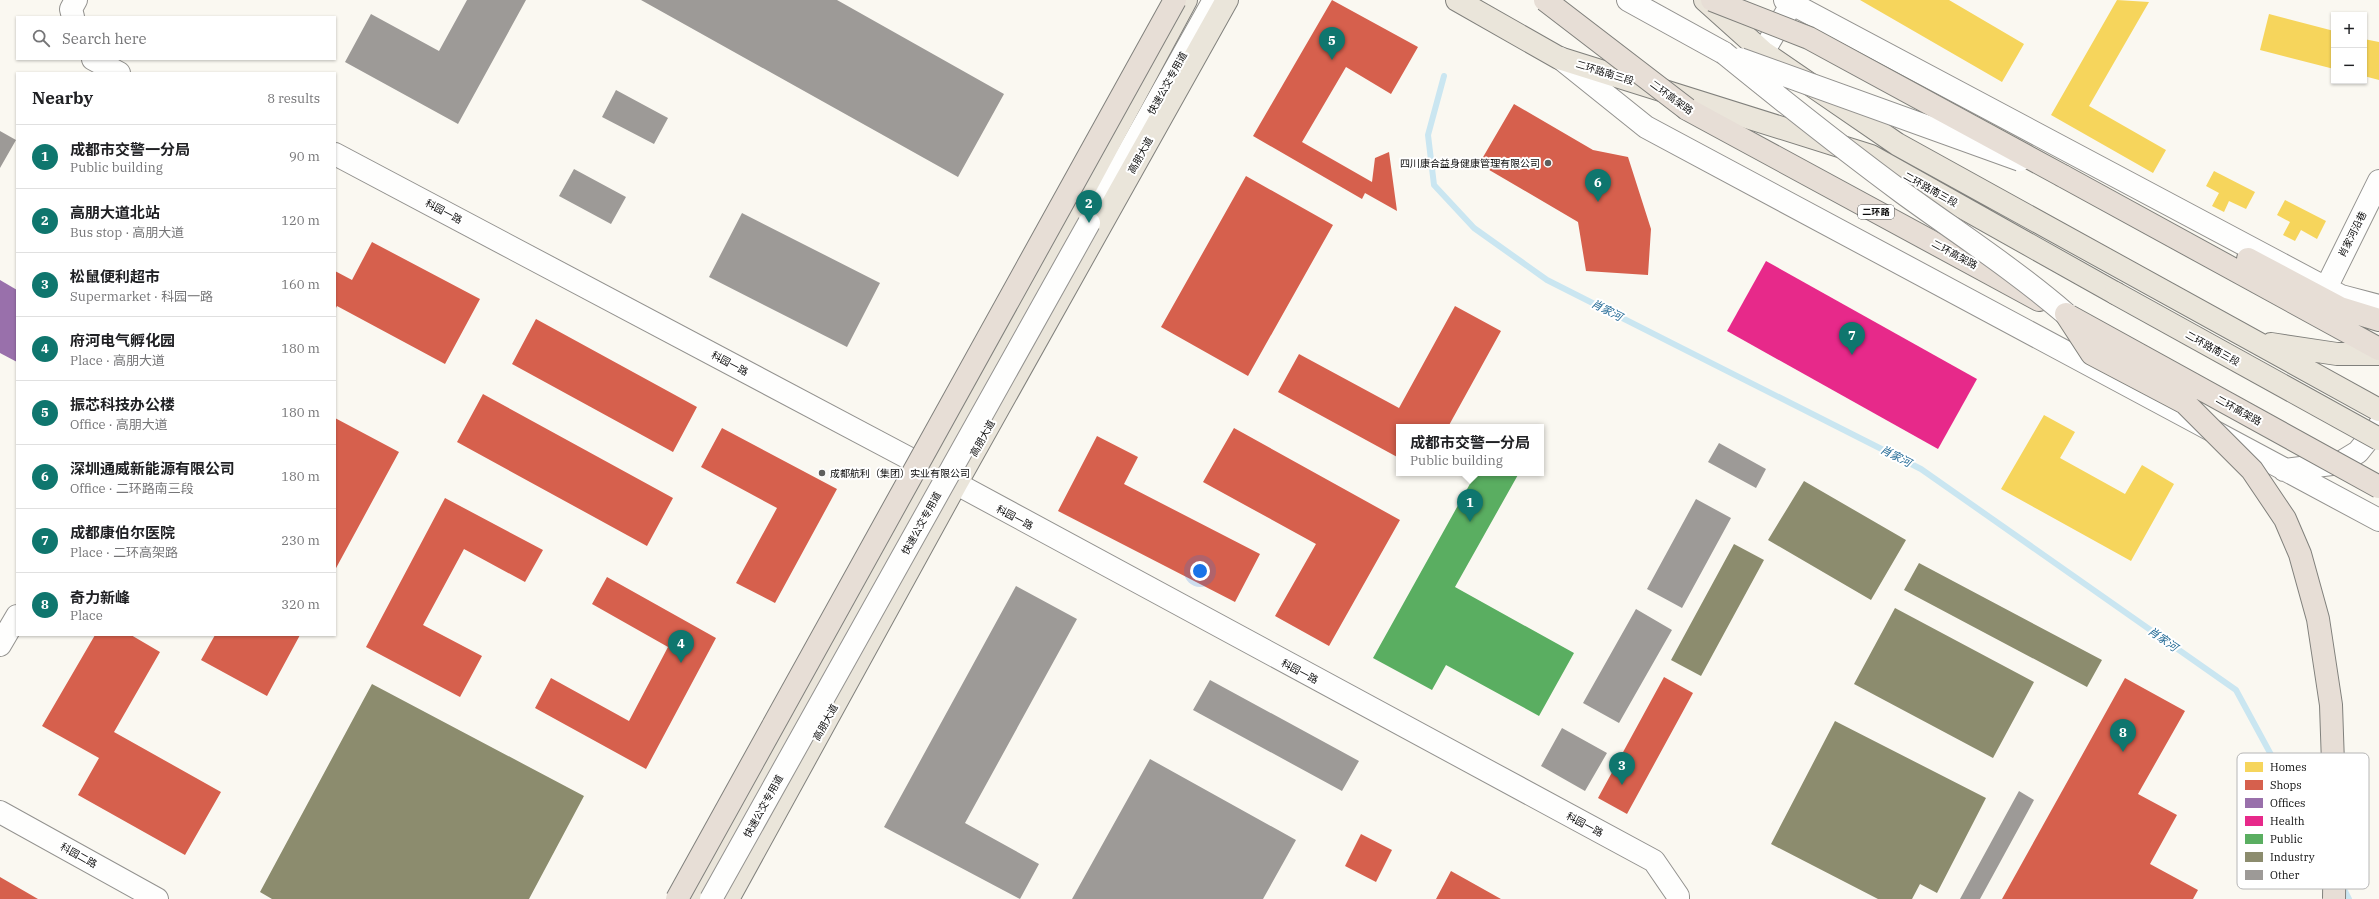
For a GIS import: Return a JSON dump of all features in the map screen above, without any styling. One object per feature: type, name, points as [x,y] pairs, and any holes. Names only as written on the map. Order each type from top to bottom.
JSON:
[{"type":"highway","points":[[677,899],[1175,0]]},
{"type":"highway","name":"二环高架路","points":[[1545,0],[1687,109],[2066,314],[2379,487]]},
{"type":"highway","points":[[1712,0],[1809,38],[2379,349]]},
{"type":"highway","points":[[2187,243],[2247,259],[2340,308],[2379,320]]},
{"type":"highway","points":[[2066,314],[2092,354],[2185,403],[2252,470],[2285,519],[2300,554],[2318,619],[2331,706],[2333,753]]},
{"type":"highway","points":[[2334,889],[2334,899]]},
{"type":"main road","points":[[695,899],[933,471],[1186,0]]},
{"type":"main road","name":"高朋大道","points":[[728,899],[956,484],[1227,0]]},
{"type":"main road","name":"二环路南三段","points":[[1457,0],[1559,58],[1871,156],[2246,367],[2379,439]]},
{"type":"main road","points":[[1705,0],[1763,52],[1897,144],[2257,341],[2379,410]]},
{"type":"main road","points":[[2257,341],[2337,354],[2379,354]]},
{"type":"main road","points":[[2246,367],[2355,434],[2379,454]]},
{"type":"street","points":[[73,16],[71,8],[76,0]]},
{"type":"street","name":"快速公交专用道","points":[[711,899],[1214,0]]},
{"type":"street","points":[[1628,0],[1724,53],[2063,176]]},
{"type":"street","points":[[1763,52],[1790,1],[2341,296],[2379,306]]},
{"type":"street","points":[[1724,53],[1883,178],[2031,284],[2066,314]]},
{"type":"street","points":[[1559,58],[1646,127],[2379,520]]},
{"type":"street","points":[[95,60],[117,72]]},
{"type":"street","name":"科园一路","points":[[336,155],[933,471],[1654,861],[1678,896],[1678,899]]},
{"type":"street","name":"肖家河沿巷","points":[[2326,288],[2379,181]]},
{"type":"street","points":[[2284,470],[2340,463],[2358,452],[2379,426]]},
{"type":"street","points":[[0,645],[16,618]]},
{"type":"street","name":"科园二路","points":[[0,812],[157,899]]},
{"type":"building: Homes","points":[[1860,0],[1949,0],[2024,44],[2002,82]]},
{"type":"building: Homes","points":[[2117,0],[2149,2],[2089,106],[2166,150],[2153,173],[2051,115]]},
{"type":"building: Homes","points":[[2269,14],[2331,30],[2331,68],[2260,50]]},
{"type":"building: Homes","points":[[2367,40],[2379,42],[2379,80],[2367,77]]},
{"type":"building: Homes","points":[[2214,171],[2255,192],[2246,209],[2229,201],[2224,212],[2212,206],[2219,193],[2206,186]]},
{"type":"building: Homes","points":[[2285,200],[2326,221],[2317,239],[2301,230],[2295,241],[2283,235],[2290,222],[2277,215]]},
{"type":"building: Homes","points":[[2044,415],[2075,432],[2060,458],[2125,494],[2142,465],[2174,484],[2131,561],[2001,489]]},
{"type":"building: Shops","points":[[1332,0],[1418,47],[1391,94],[1346,67],[1302,142],[1372,182],[1375,158],[1389,152],[1397,211],[1365,193],[1362,199],[1253,136]]},
{"type":"building: Shops","points":[[1514,104],[1593,150],[1628,157],[1651,229],[1648,275],[1586,271],[1578,222],[1479,164]]},
{"type":"building: Shops","points":[[1246,176],[1333,225],[1248,376],[1161,327]]},
{"type":"building: Shops","points":[[372,242],[480,299],[445,364],[337,306],[336,308],[336,272],[352,280]]},
{"type":"building: Shops","points":[[1455,306],[1501,331],[1450,424],[1396,424],[1396,456],[1278,392],[1299,354],[1399,408]]},
{"type":"building: Shops","points":[[536,319],[697,407],[673,452],[512,364]]},
{"type":"building: Shops","points":[[483,394],[673,498],[647,546],[457,442]]},
{"type":"building: Shops","points":[[336,419],[399,452],[336,568]]},
{"type":"building: Shops","points":[[722,428],[837,489],[775,603],[736,583],[777,508],[701,467]]},
{"type":"building: Shops","points":[[1234,428],[1400,520],[1329,646],[1275,616],[1316,544],[1203,482]]},
{"type":"building: Shops","points":[[1097,436],[1138,457],[1124,484],[1260,554],[1235,602],[1058,511]]},
{"type":"building: Shops","points":[[445,498],[543,550],[525,582],[464,549],[423,625],[482,656],[460,697],[366,647]]},
{"type":"building: Shops","points":[[607,577],[716,638],[646,769],[535,708],[551,678],[629,721],[668,647],[592,604]]},
{"type":"building: Shops","points":[[94,636],[133,636],[160,652],[114,732],[221,792],[185,855],[78,795],[99,758],[42,726]]},
{"type":"building: Shops","points":[[214,636],[299,636],[267,696],[201,660]]},
{"type":"building: Shops","points":[[1664,677],[1693,693],[1627,814],[1598,798]]},
{"type":"building: Shops","points":[[2125,678],[2185,711],[2138,794],[2177,815],[2150,864],[2198,890],[2193,899],[2002,899]]},
{"type":"building: Shops","points":[[1361,834],[1392,850],[1376,882],[1345,866]]},
{"type":"building: Shops","points":[[1451,871],[1501,899],[1436,899]]},
{"type":"building: Shops","points":[[0,877],[38,899],[0,899]]},
{"type":"building: Offices","points":[[0,280],[16,289],[16,361],[0,353]]},
{"type":"building: Health","points":[[1766,261],[1977,379],[1938,449],[1727,331]]},
{"type":"building: Public","points":[[1474,476],[1517,476],[1455,587],[1574,653],[1539,716],[1446,665],[1432,690],[1373,658]]},
{"type":"building: Industry","points":[[1804,481],[1906,540],[1871,600],[1768,540]]},
{"type":"building: Industry","points":[[1734,544],[1764,560],[1701,676],[1671,660]]},
{"type":"building: Industry","points":[[1919,563],[2102,660],[2087,687],[1904,590]]},
{"type":"building: Industry","points":[[1895,608],[2034,682],[1993,758],[1854,684]]},
{"type":"building: Industry","points":[[372,684],[584,796],[529,899],[272,899],[260,892]]},
{"type":"building: Industry","points":[[1835,721],[1986,798],[1937,893],[1920,884],[1912,899],[1878,899],[1771,844]]},
{"type":"building: Other","points":[[467,0],[526,0],[458,124],[345,62],[371,14],[439,51]]},
{"type":"building: Other","points":[[641,0],[837,0],[1004,94],[958,177]]},
{"type":"building: Other","points":[[616,90],[668,118],[654,144],[602,117]]},
{"type":"building: Other","points":[[0,131],[16,140],[0,168]]},
{"type":"building: Other","points":[[574,169],[626,197],[611,224],[559,196]]},
{"type":"building: Other","points":[[742,213],[880,283],[847,347],[709,277]]},
{"type":"building: Other","points":[[1719,443],[1766,469],[1756,488],[1708,462]]},
{"type":"building: Other","points":[[1696,499],[1731,518],[1682,608],[1647,589]]},
{"type":"building: Other","points":[[1016,586],[1077,619],[965,823],[1039,864],[1020,899],[884,827]]},
{"type":"building: Other","points":[[1636,609],[1672,630],[1619,723],[1583,703]]},
{"type":"building: Other","points":[[1210,680],[1359,761],[1342,791],[1193,710]]},
{"type":"building: Other","points":[[1562,728],[1607,753],[1585,791],[1541,766]]},
{"type":"building: Other","points":[[1150,759],[1296,840],[1263,899],[1072,899]]},
{"type":"building: Other","points":[[2019,791],[2034,800],[2027,813],[1980,899],[1960,899]]},
{"type":"waterway","name":"肖家河","points":[[1444,76],[1428,135],[1434,185],[1474,228],[1547,280],[1921,469],[2236,690],[2270,753]]},
{"type":"waterway","name":"肖家河","points":[[2344,889],[2349,899]]},
{"type":"place","name":"振芯科技办公楼","points":[[1332,60]]},
{"type":"place","name":"四川康合益身健康管理有限公司","points":[[1548,163]]},
{"type":"place","name":"深圳通威新能源有限公司","points":[[1598,202]]},
{"type":"place","name":"高朋大道北站","points":[[1089,223]]},
{"type":"place","name":"成都康伯尔医院","points":[[1852,355]]},
{"type":"place","name":"成都航利（集团）实业有限公司","points":[[822,473]]},
{"type":"place","name":"成都市交警一分局","points":[[1470,522]]},
{"type":"place","name":"府河电气孵化园","points":[[681,663]]},
{"type":"place","name":"奇力新峰","points":[[2123,752]]},
{"type":"place","name":"松鼠便利超市","points":[[1622,785]]}]
